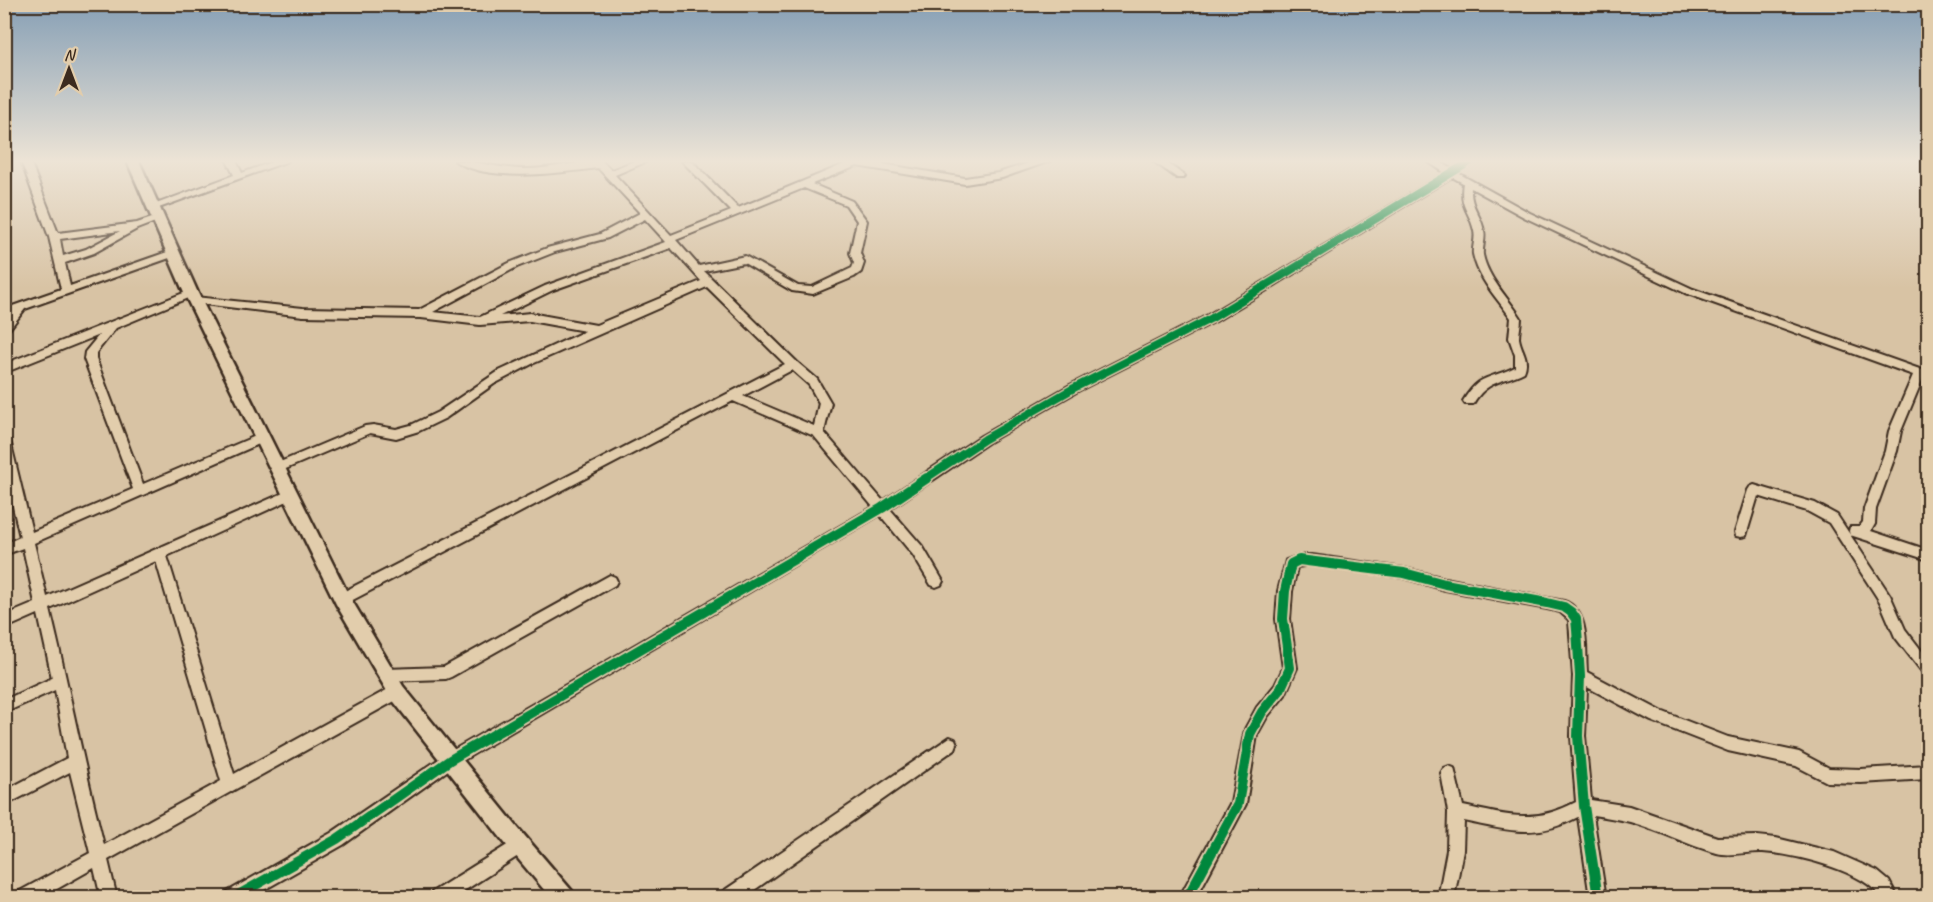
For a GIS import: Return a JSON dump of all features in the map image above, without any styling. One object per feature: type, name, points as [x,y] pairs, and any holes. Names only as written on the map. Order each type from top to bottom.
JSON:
[{"type":"main road","points":[[151,203],[193,296],[290,495],[342,599],[386,675],[450,760],[565,897]]},
{"type":"street","points":[[41,203],[54,237],[66,290]]},
{"type":"street","points":[[59,261],[107,243],[138,226],[155,213],[177,203]]},
{"type":"street","points":[[636,203],[708,282],[813,382],[825,403],[818,433]]},
{"type":"street","points":[[728,203],[738,213]]},
{"type":"street","points":[[480,321],[549,288],[673,241],[762,203]]},
{"type":"street","points":[[698,269],[745,259],[796,289],[813,291],[839,281],[857,270],[859,263],[855,253],[862,221],[849,203]]},
{"type":"street","points":[[233,897],[337,839],[450,760],[882,508],[985,439],[1084,383],[1212,318],[1402,203]]},
{"type":"street","points":[[1466,203],[1479,231],[1478,252],[1481,266],[1516,318],[1514,338],[1522,357],[1520,369],[1512,374],[1481,382],[1469,401]]},
{"type":"street","points":[[1505,203],[1689,291],[1924,377],[1895,431],[1891,451],[1870,509],[1869,524],[1861,532]]},
{"type":"street","points":[[421,314],[513,265],[559,247],[604,236],[646,214]]},
{"type":"street","points":[[54,237],[138,226]]},
{"type":"street","points":[[4,313],[174,253]]},
{"type":"street","points":[[277,468],[369,429],[379,428],[392,434],[400,433],[432,420],[460,405],[499,376],[708,282]]},
{"type":"street","points":[[4,369],[193,296],[303,312],[421,314],[480,321],[530,317],[601,330]]},
{"type":"street","points":[[4,328],[21,306]]},
{"type":"street","points":[[111,327],[91,352],[90,359],[140,492]]},
{"type":"street","points":[[342,599],[793,365]]},
{"type":"street","points":[[732,396],[818,433],[918,551],[936,581]]},
{"type":"street","points":[[4,550],[262,438]]},
{"type":"street","points":[[4,440],[60,681],[75,762],[110,897]]},
{"type":"street","points":[[1741,532],[1754,490],[1825,512],[1840,526],[1885,598],[1900,633],[1929,669]]},
{"type":"street","points":[[4,623],[290,495]]},
{"type":"street","points":[[1840,526],[1929,555]]},
{"type":"street","points":[[160,554],[228,784]]},
{"type":"street","points":[[1187,897],[1238,804],[1250,734],[1262,712],[1280,690],[1290,668],[1283,619],[1285,591],[1291,564],[1299,560],[1404,573],[1445,584],[1564,607],[1576,619],[1580,675],[1578,736],[1584,806],[1598,897]]},
{"type":"street","points":[[386,675],[446,673],[610,581]]},
{"type":"street","points":[[1580,675],[1656,716],[1728,744],[1799,759],[1827,775],[1861,776],[1929,772]]},
{"type":"street","points":[[4,707],[60,681]]},
{"type":"street","points":[[24,897],[397,692]]},
{"type":"street","points":[[728,897],[950,744]]},
{"type":"street","points":[[4,799],[75,762]]},
{"type":"street","points":[[1446,897],[1455,850],[1456,812],[1449,773]]},
{"type":"street","points":[[1456,812],[1521,825],[1542,823],[1565,816],[1584,806],[1629,814],[1717,845],[1728,847],[1763,844],[1833,860],[1870,875],[1884,886],[1890,897]]},
{"type":"street","points":[[438,897],[520,845]]},
{"type":"cycle path","points":[[233,898],[337,839],[450,760],[882,508],[985,439],[1074,388],[1212,318],[1402,203]]},
{"type":"cycle path","points":[[1187,898],[1238,804],[1250,734],[1262,712],[1280,690],[1290,668],[1283,619],[1285,591],[1291,564],[1299,560],[1404,573],[1445,584],[1547,603],[1564,607],[1571,612],[1576,619],[1577,630],[1580,676],[1578,736],[1584,806],[1598,898]]}]
